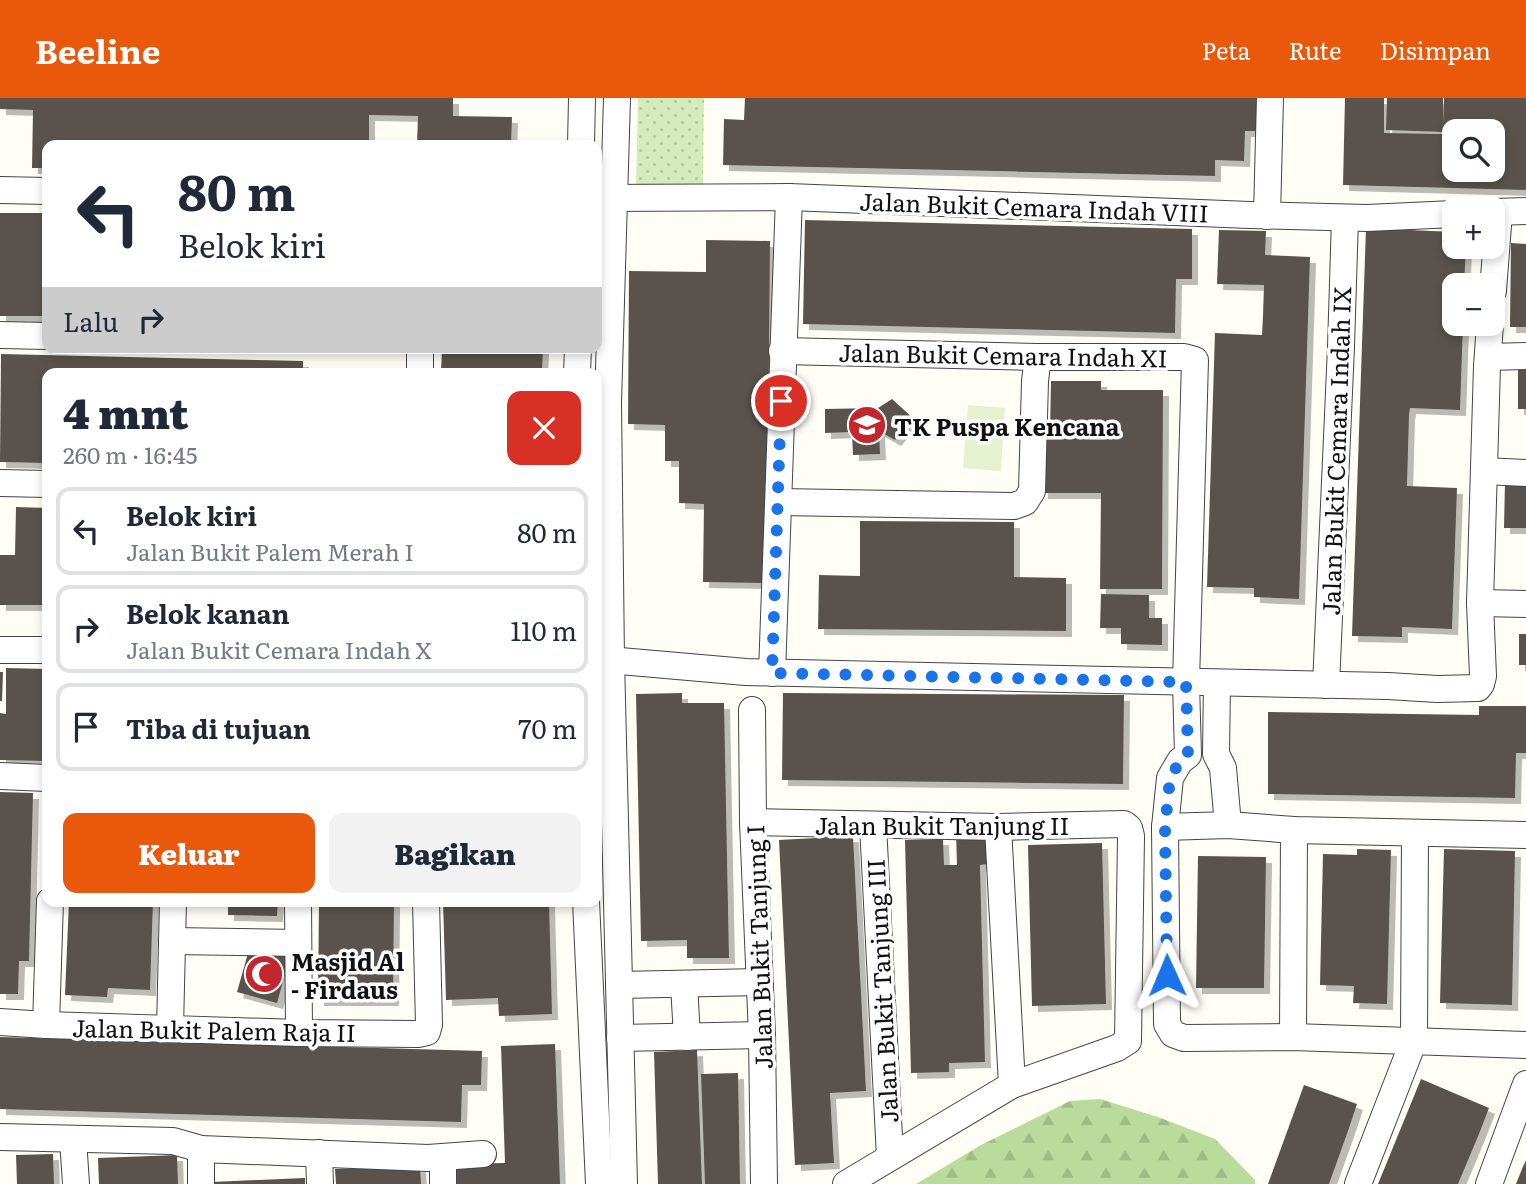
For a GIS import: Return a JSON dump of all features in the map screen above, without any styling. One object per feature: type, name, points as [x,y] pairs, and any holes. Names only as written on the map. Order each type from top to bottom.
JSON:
[{"type":"street","points":[[581,140],[582,98]]},
{"type":"street","points":[[617,98],[605,198],[608,403],[604,659],[619,994],[624,1184]]},
{"type":"street","points":[[1267,216],[1270,98]]},
{"type":"street","points":[[0,190],[42,191]]},
{"type":"street","points":[[772,673],[789,197]]},
{"type":"street","name":"Jalan Bukit Cemara Indah VIII","points":[[605,198],[789,197],[1345,218],[1442,215]]},
{"type":"street","points":[[1505,212],[1526,211]]},
{"type":"street","name":"Jalan Bukit Cemara Indah IX","points":[[1326,685],[1345,218]]},
{"type":"street","points":[[0,335],[42,337]]},
{"type":"street","points":[[604,659],[772,673],[1478,688],[1483,676],[1480,603],[1489,336]]},
{"type":"street","name":"Jalan Bukit Cemara Indah XI","points":[[782,351],[1184,357],[1195,360],[1186,682]]},
{"type":"street","points":[[779,502],[1014,506],[1025,502],[1032,491],[1038,356]]},
{"type":"street","points":[[1488,358],[1526,356]]},
{"type":"street","points":[[1484,471],[1526,473]]},
{"type":"street","points":[[0,483],[42,484]]},
{"type":"street","points":[[1480,603],[1526,604]]},
{"type":"street","points":[[0,650],[42,650]]},
{"type":"street","points":[[1186,682],[1188,755]]},
{"type":"street","points":[[1217,683],[1216,754],[1223,768],[1227,825]]},
{"type":"street","name":"Jalan Bukit Tanjung I","points":[[752,710],[764,1184]]},
{"type":"street","points":[[1216,754],[1188,755],[1180,761],[1170,778],[1165,827],[1167,1024],[1173,1034],[1184,1038],[1293,1037],[1526,1045]]},
{"type":"street","points":[[0,776],[42,778]]},
{"type":"street","name":"Jalan Bukit Tanjung II","points":[[753,822],[998,827],[1124,824],[1129,828],[1128,1041],[1117,1048],[1012,1085]]},
{"type":"street","name":"Jalan Bukit Tanjung III","points":[[873,825],[890,1157]]},
{"type":"street","points":[[1165,827],[1227,825],[1294,830],[1526,835]]},
{"type":"street","points":[[846,1184],[1012,1085],[998,827]]},
{"type":"street","points":[[1293,1037],[1294,830]]},
{"type":"street","points":[[1358,1184],[1414,1040],[1415,834]]},
{"type":"street","points":[[47,1025],[50,907]]},
{"type":"street","points":[[170,1028],[173,907]]},
{"type":"street","points":[[298,907],[299,1032]]},
{"type":"street","name":"Jalan Bukit Palem Raja II","points":[[0,1022],[299,1032],[427,1032],[426,907]]},
{"type":"street","points":[[586,907],[599,1184]]},
{"type":"street","points":[[172,941],[298,943]]},
{"type":"street","points":[[591,1004],[619,994],[684,984],[760,982]]},
{"type":"street","points":[[684,984],[687,1037]]},
{"type":"street","points":[[620,1038],[762,1035]]},
{"type":"street","points":[[1489,1184],[1526,1084]]},
{"type":"street","points":[[0,1137],[173,1141],[201,1149],[443,1158],[483,1154]]},
{"type":"street","points":[[73,1139],[76,1184]]},
{"type":"street","points":[[201,1149],[201,1184]]},
{"type":"street","points":[[319,1153],[320,1184]]},
{"type":"street","points":[[443,1158],[443,1184]]},
{"type":"green space","points":[[638,98],[704,98],[703,185],[636,185]]},
{"type":"green space","points":[[968,405],[1005,408],[1001,471],[963,468]]},
{"type":"green space","points":[[1100,1099],[1215,1139],[1255,1180],[1255,1184],[916,1184],[981,1145],[1070,1101]]},
{"type":"building","points":[[0,98],[453,98],[453,116],[512,117],[511,140],[417,140],[418,116],[369,115],[369,140],[42,140],[42,168],[32,168],[33,110],[0,109]]},
{"type":"building","points":[[745,98],[1257,98],[1256,131],[1245,131],[1244,161],[1215,160],[1215,176],[723,165],[724,119],[744,120]]},
{"type":"building","points":[[1345,98],[1384,98],[1384,133],[1442,134],[1442,182],[1505,182],[1505,119],[1443,119],[1444,98],[1526,98],[1526,190],[1343,185]]},
{"type":"building","points":[[1387,98],[1443,98],[1442,132],[1386,130]]},
{"type":"building","points":[[0,213],[42,213],[42,316],[0,316]]},
{"type":"building","points":[[805,220],[1192,229],[1192,279],[1176,279],[1175,333],[803,324]]},
{"type":"building","points":[[1366,228],[1442,231],[1442,259],[1465,259],[1465,273],[1442,273],[1442,336],[1463,336],[1460,410],[1410,408],[1407,486],[1457,488],[1452,629],[1402,627],[1402,637],[1352,636]]},
{"type":"building","points":[[1219,230],[1266,231],[1265,255],[1310,257],[1299,599],[1254,597],[1254,588],[1207,587],[1215,333],[1262,335],[1263,316],[1264,285],[1217,284]]},
{"type":"building","points":[[706,240],[770,241],[767,583],[703,582],[704,504],[679,503],[679,461],[665,461],[665,425],[628,424],[629,271],[706,272]]},
{"type":"building","points":[[1511,243],[1526,244],[1526,327],[1510,327]]},
{"type":"building","points":[[1,354],[303,361],[303,368],[42,368],[42,463],[0,462]]},
{"type":"building","points":[[442,354],[543,354],[542,368],[441,368]]},
{"type":"building","points":[[1518,369],[1526,369],[1526,409],[1518,409]]},
{"type":"building","points":[[1051,381],[1101,381],[1101,390],[1163,390],[1162,589],[1100,589],[1101,493],[1042,493],[1043,431],[1050,431]]},
{"type":"building","name":"TK Puspa Kencana","points":[[892,399],[914,419],[895,440],[879,431],[880,454],[853,455],[852,432],[825,433],[825,409],[878,408]]},
{"type":"building","points":[[1505,482],[1526,483],[1526,528],[1504,528]]},
{"type":"building","points":[[16,507],[42,508],[42,605],[0,605],[0,555],[15,555]]},
{"type":"building","points":[[860,521],[1014,522],[1014,577],[1066,578],[1066,631],[818,629],[819,575],[860,576]]},
{"type":"building","points":[[1101,594],[1149,595],[1149,618],[1162,618],[1162,645],[1121,644],[1121,628],[1100,628]]},
{"type":"building","points":[[1519,634],[1526,634],[1526,665],[1519,665]]},
{"type":"building","points":[[6,668],[42,669],[42,761],[0,760],[0,713],[6,714]]},
{"type":"building","points":[[0,672],[3,672],[2,701],[0,701]]},
{"type":"building","points":[[682,693],[682,703],[724,703],[729,958],[687,958],[687,940],[641,941],[636,694]]},
{"type":"building","points":[[783,693],[1124,695],[1123,784],[782,780]]},
{"type":"building","points":[[1479,706],[1526,706],[1526,753],[1516,753],[1515,798],[1268,794],[1268,712],[1479,715]]},
{"type":"building","points":[[0,792],[33,793],[29,961],[19,961],[18,994],[0,994]]},
{"type":"building","points":[[987,831],[988,864],[980,865],[985,1062],[949,1063],[949,1072],[911,1073],[905,840],[943,839],[944,865],[957,865],[956,832]]},
{"type":"building","points":[[853,836],[866,1091],[830,1093],[834,1163],[795,1165],[779,840]]},
{"type":"building","points":[[1102,843],[1106,1004],[1032,1006],[1028,845]]},
{"type":"building","points":[[1357,849],[1391,850],[1387,1004],[1353,1003],[1354,986],[1320,985],[1323,854],[1357,855]]},
{"type":"building","points":[[1444,849],[1515,851],[1512,1005],[1440,1003]]},
{"type":"building","points":[[1198,856],[1266,857],[1264,988],[1196,988]]},
{"type":"building","points":[[69,907],[153,907],[150,990],[108,988],[107,997],[65,995]]},
{"type":"building","points":[[228,907],[278,907],[277,916],[228,915]]},
{"type":"building","points":[[319,907],[394,907],[393,1000],[318,1000]]},
{"type":"building","points":[[443,907],[549,907],[552,1014],[499,1016],[498,998],[446,1000]]},
{"type":"building","name":"Masjid Al - Firdaus","points":[[250,946],[290,957],[277,1003],[237,992]]},
{"type":"building","points":[[0,1037],[482,1051],[481,1085],[462,1085],[461,1122],[0,1109]]},
{"type":"building","points":[[555,1044],[560,1184],[457,1184],[456,1164],[505,1163],[501,1046]]},
{"type":"building","points":[[697,1050],[702,1184],[658,1184],[654,1052]]},
{"type":"building","points":[[738,1073],[740,1184],[705,1184],[701,1074]]},
{"type":"building","points":[[1421,1079],[1489,1108],[1479,1134],[1458,1184],[1378,1184]]},
{"type":"building","points":[[1304,1085],[1357,1104],[1329,1184],[1268,1184]]},
{"type":"building","points":[[53,1154],[54,1184],[17,1184],[16,1155]]},
{"type":"building","points":[[177,1155],[178,1184],[99,1184],[98,1158]]},
{"type":"building","points":[[1526,1160],[1526,1184],[1516,1184],[1522,1169]]},
{"type":"building","points":[[420,1166],[421,1184],[336,1184],[335,1169]]},
{"type":"building","points":[[305,1178],[305,1184],[211,1184],[211,1182]]},
{"type":"place","name":"TK Puspa Kencana","points":[[867,425]]},
{"type":"place","name":"Masjid Al - Firdaus","points":[[264,974]]},
{"type":"route","points":[[781,401],[772,673],[1186,682],[1188,755],[1180,761],[1170,778],[1165,827],[1167,975]]}]
